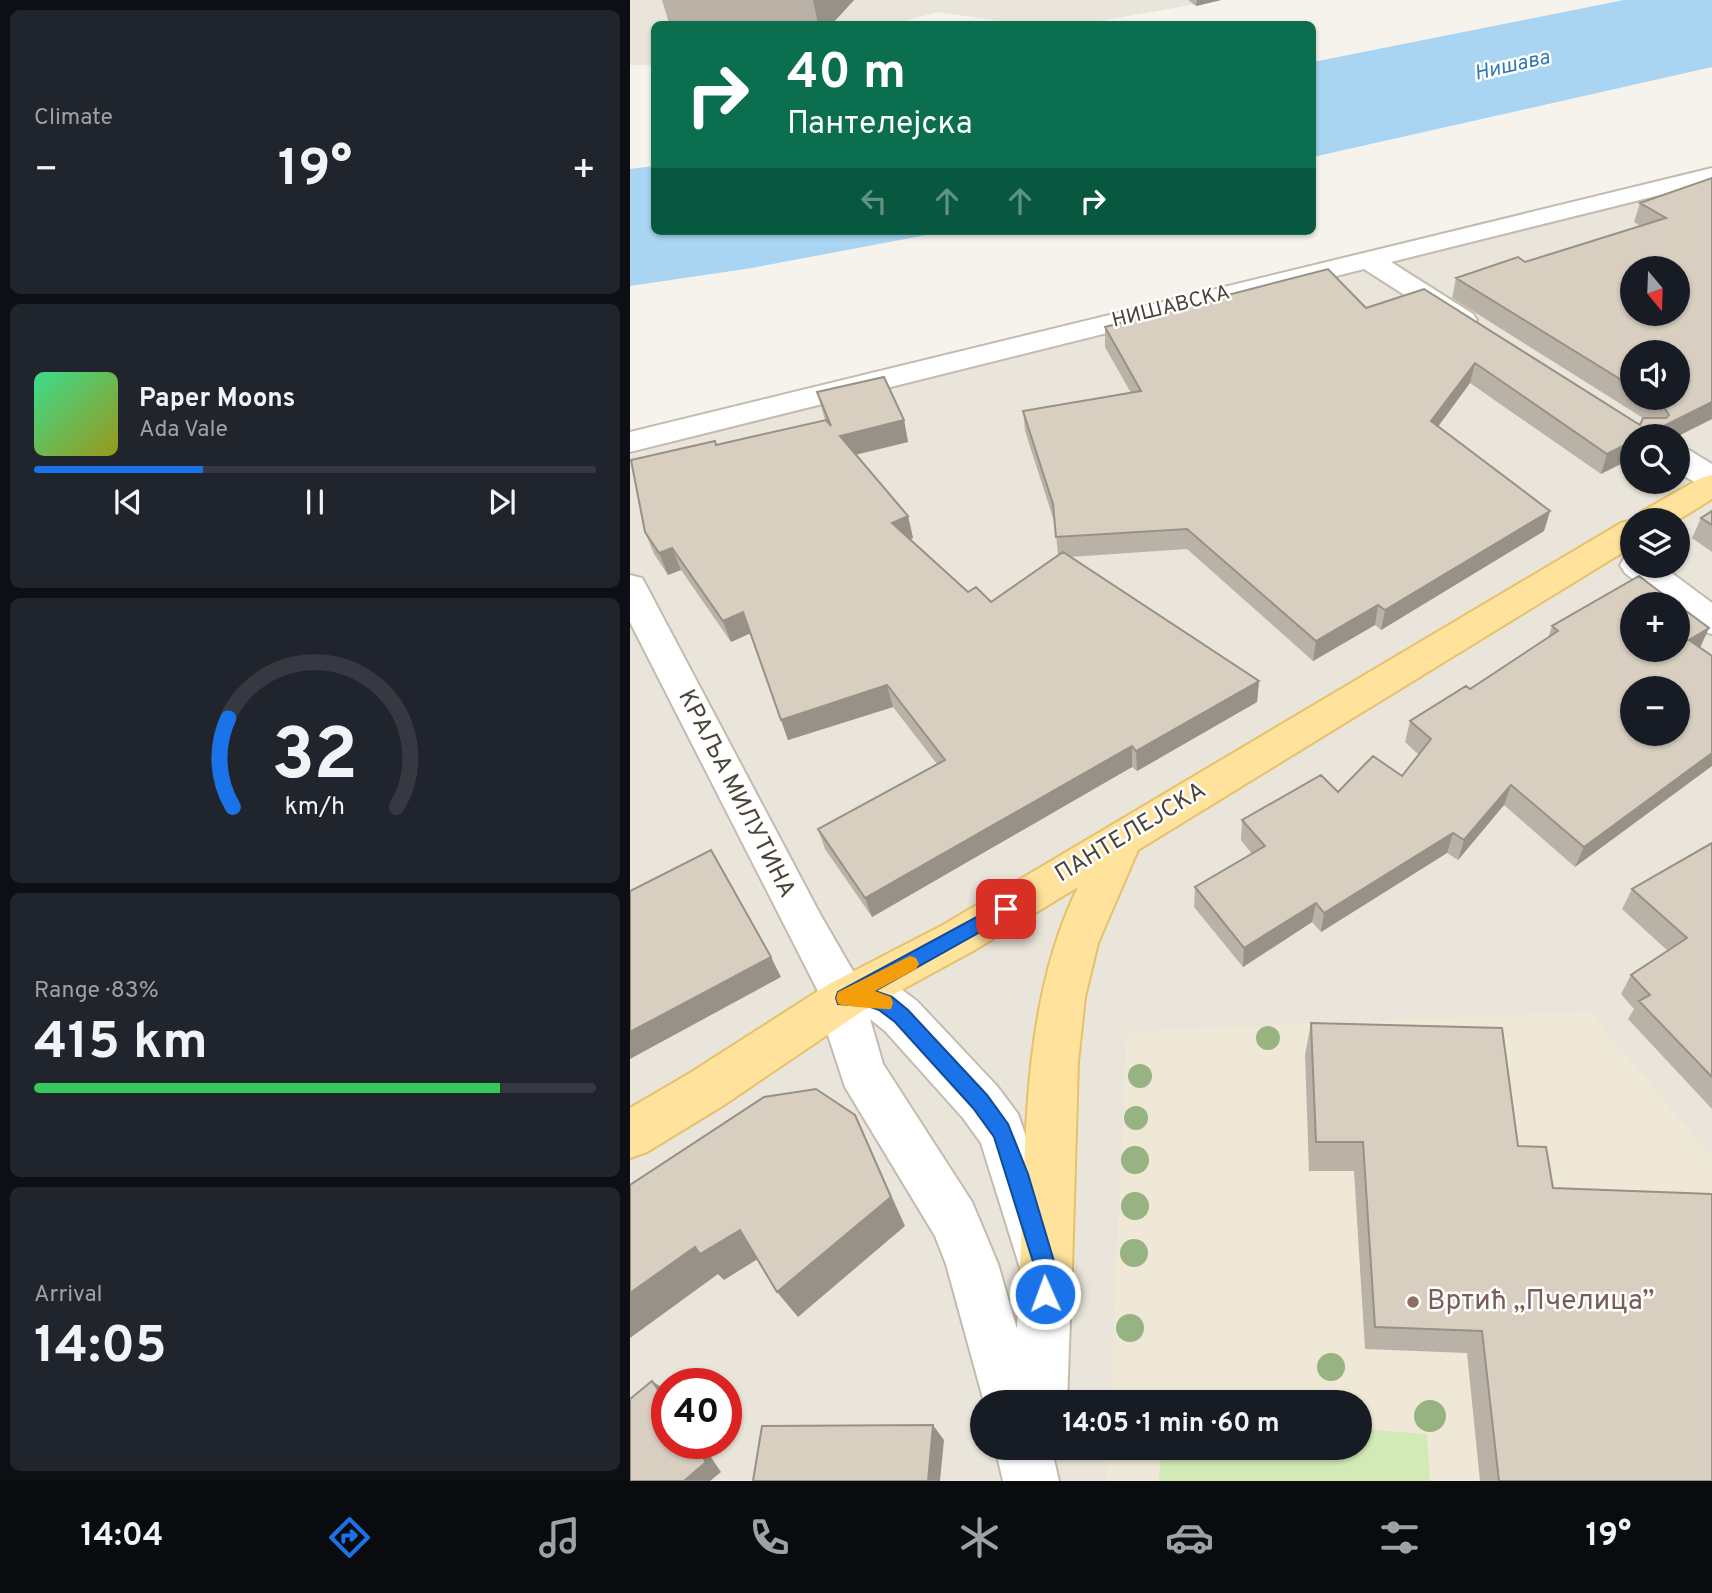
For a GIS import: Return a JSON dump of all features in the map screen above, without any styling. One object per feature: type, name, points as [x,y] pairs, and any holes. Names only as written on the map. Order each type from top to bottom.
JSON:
[{"type":"main road","points":[[1672,508],[1712,482]]},
{"type":"main road","name":"ПАНТЕЛЕЈСКА","points":[[630,1135],[707,1089],[845,998],[958,937],[1124,837],[1620,556]]},
{"type":"main road","points":[[1046,1268],[1055,1062],[1063,997],[1076,943],[1124,837]]},
{"type":"street","name":"НИШАВСКА","points":[[630,442],[1712,175]]},
{"type":"street","points":[[1367,259],[1492,338]]},
{"type":"street","points":[[1690,466],[1712,482]]},
{"type":"street","points":[[1660,578],[1712,621]]},
{"type":"street","name":"КРАЉА МИЛУТИНА","points":[[630,587],[805,927],[845,998],[848,1026],[855,1042],[860,1071],[932,1182],[963,1242],[998,1347],[1009,1390]]},
{"type":"street","points":[[845,998],[868,998],[886,1003],[980,1102],[1001,1131],[1018,1174],[1046,1268],[1041,1390]]},
{"type":"street","points":[[1027,1460],[1034,1481]]},
{"type":"street","points":[[1034,1481],[1036,1460]]},
{"type":"shaded area","points":[[630,0],[1220,0],[1099,21],[1000,21],[938,12],[904,21],[651,21],[651,65],[630,65]]},
{"type":"shaded area","points":[[1712,178],[1712,1481],[630,1481],[630,455],[1341,268]]},
{"type":"shaded area","name":"Вртић „Пчелица”","points":[[1589,1012],[1712,1157],[1712,1481],[1106,1481],[1107,1460],[1372,1460],[1372,1390],[1111,1390],[1127,1032]]},
{"type":"green space","points":[[1372,1430],[1427,1434],[1430,1481],[1159,1481],[1160,1460],[1372,1460]]},
{"type":"water","name":"Нишава","points":[[1624,0],[1712,0],[1712,67],[1316,156],[1316,61]]},
{"type":"water","points":[[651,166],[651,235],[926,235],[752,268],[630,286],[630,169]]},
{"type":"building","points":[[1712,178],[1712,402],[1668,424],[1640,424],[1643,418],[1666,418],[1669,415],[1666,410],[1690,410],[1690,340],[1620,340],[1620,379],[1456,278],[1518,257],[1525,262],[1666,218],[1640,203]]},
{"type":"building","points":[[1328,269],[1366,308],[1424,289],[1638,424],[1620,424],[1620,448],[1607,454],[1475,363],[1431,421],[1550,511],[1385,610],[1378,605],[1316,641],[1187,529],[1056,537],[1053,504],[1023,411],[1141,391],[1105,327]]},
{"type":"building","points":[[884,377],[904,420],[840,436],[908,516],[892,523],[968,592],[976,587],[991,602],[1063,552],[1259,681],[1136,751],[1132,746],[865,898],[818,829],[945,760],[887,685],[781,720],[743,612],[723,621],[672,548],[659,553],[645,532],[631,460],[715,441],[716,445],[826,420],[831,426],[817,392]]},
{"type":"building","points":[[1712,511],[1712,525],[1701,518]]},
{"type":"building","points":[[1636,578],[1642,578],[1660,592],[1620,592],[1620,662],[1690,662],[1690,641],[1712,656],[1712,753],[1584,847],[1511,785],[1464,840],[1453,833],[1324,913],[1316,903],[1244,948],[1195,887],[1265,846],[1242,820],[1321,775],[1338,792],[1373,756],[1402,776],[1431,739],[1410,721],[1466,686],[1470,689],[1558,631],[1552,626]]},
{"type":"building","points":[[1690,614],[1709,628],[1690,639]]},
{"type":"building","points":[[1712,843],[1712,1077],[1639,1001],[1650,995],[1631,975],[1687,938],[1632,889]]},
{"type":"building","points":[[711,850],[771,957],[630,1032],[630,891]]},
{"type":"building","points":[[1311,1023],[1502,1028],[1518,1146],[1546,1147],[1553,1188],[1712,1194],[1712,1481],[1499,1481],[1482,1331],[1375,1327],[1363,1142],[1316,1142]]},
{"type":"building","points":[[816,1089],[855,1115],[891,1197],[777,1292],[740,1230],[700,1254],[695,1247],[630,1293],[630,1185],[764,1097]]},
{"type":"building","points":[[651,1382],[651,1459],[704,1459],[706,1462],[684,1481],[630,1481],[630,1399]]},
{"type":"building","points":[[933,1425],[928,1481],[753,1481],[762,1426]]},
{"type":"slow traffic","points":[[884,1003],[868,998],[845,998],[910,964]]},
{"type":"place","name":"Вртић „Пчелица”","points":[[1413,1302]]},
{"type":"route","points":[[1006,909],[845,998],[868,998],[886,1003],[980,1102],[1001,1131],[1018,1174],[1046,1268],[1045,1294]]}]
